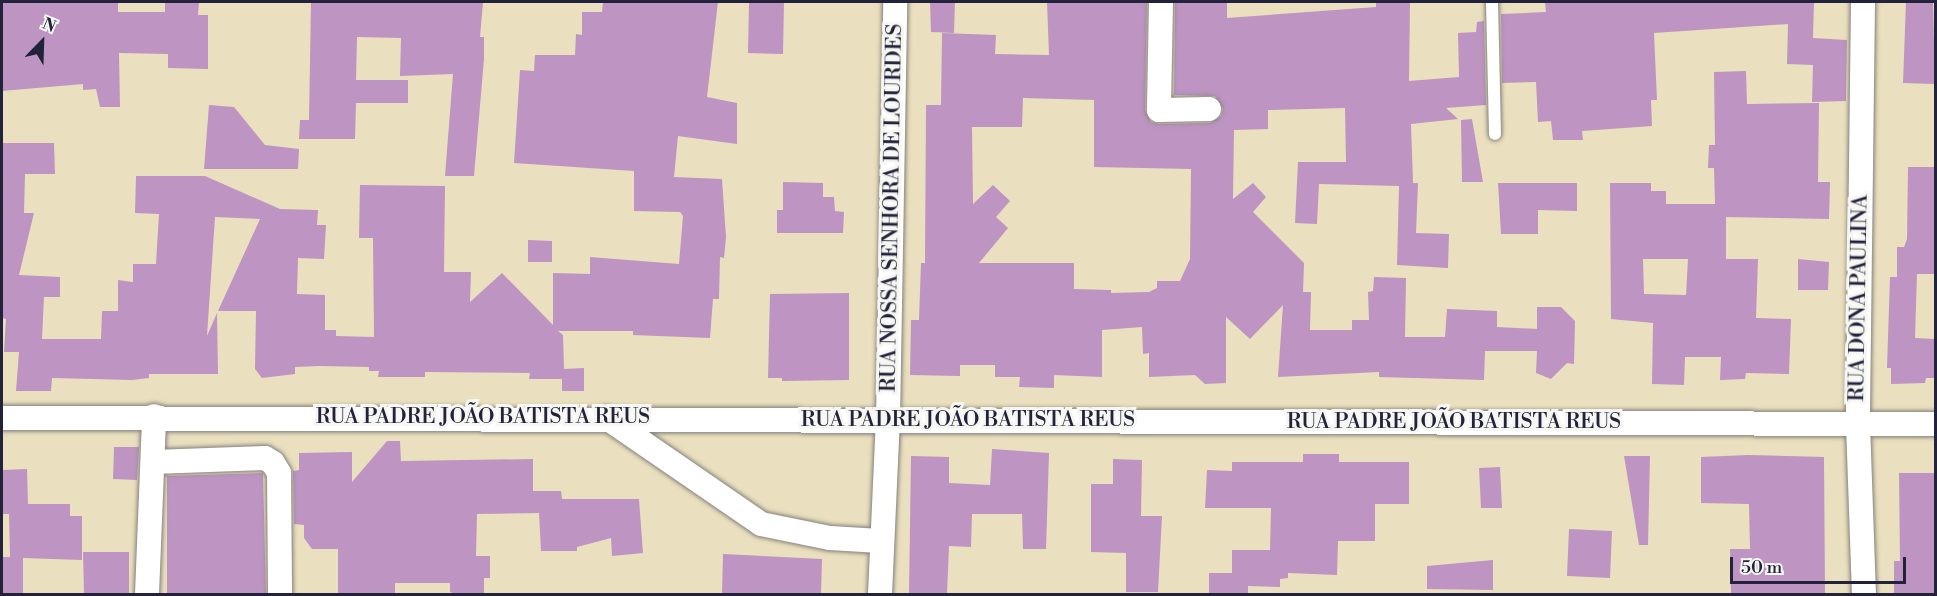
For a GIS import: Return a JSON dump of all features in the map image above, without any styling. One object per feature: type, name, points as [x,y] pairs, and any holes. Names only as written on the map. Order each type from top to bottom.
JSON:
[{"type":"street","name":"RUA NOSSA SENHORA DE LOURDES","points":[[880,594],[880,541],[888,419],[896,2]]},
{"type":"street","points":[[1161,2],[1159,110],[1209,109]]},
{"type":"street","name":"RUA DONA PAULINA","points":[[1863,2],[1858,424],[1864,594]]},
{"type":"street","name":"RUA PADRE JOÃO BATISTA REUS","points":[[2,418],[154,416],[1935,424]]},
{"type":"street","points":[[147,594],[154,416]]},
{"type":"street","points":[[607,418],[761,524],[830,538],[880,541]]},
{"type":"street","points":[[153,462],[265,458],[273,463],[279,473],[280,594]]},
{"type":"lane","points":[[1492,2],[1495,134]]},
{"type":"building","points":[[2,2],[118,3],[118,12],[165,12],[165,2],[199,2],[198,15],[208,15],[208,69],[168,68],[168,54],[119,53],[120,107],[100,107],[96,89],[83,90],[83,84],[2,91]]},
{"type":"building","points":[[311,2],[483,2],[480,37],[484,37],[484,59],[474,176],[445,176],[453,74],[400,76],[401,38],[357,37],[356,80],[408,80],[408,103],[356,103],[355,139],[299,139],[300,120],[309,120]]},
{"type":"building","points":[[603,2],[718,2],[707,97],[737,103],[737,144],[678,136],[674,177],[722,179],[726,237],[724,258],[720,257],[719,299],[713,299],[710,338],[633,335],[633,331],[558,331],[563,335],[564,369],[584,368],[584,391],[562,391],[562,379],[529,379],[530,373],[425,372],[425,377],[378,377],[379,371],[369,371],[369,367],[320,366],[295,367],[295,374],[262,378],[255,369],[256,311],[218,311],[260,219],[215,217],[207,336],[217,313],[218,374],[149,374],[149,378],[132,380],[52,378],[51,391],[16,391],[19,352],[4,352],[6,319],[2,318],[2,143],[54,143],[55,174],[25,174],[24,213],[34,213],[19,275],[60,277],[60,297],[44,297],[42,339],[101,339],[102,311],[118,311],[118,280],[133,282],[133,264],[156,264],[159,214],[135,213],[136,176],[205,176],[280,209],[318,210],[317,225],[326,225],[324,259],[298,258],[297,294],[325,295],[325,330],[336,330],[336,336],[374,337],[373,238],[359,238],[360,185],[445,186],[444,272],[471,272],[470,302],[502,273],[553,325],[553,273],[590,274],[590,257],[679,264],[683,216],[680,212],[634,211],[634,171],[514,163],[520,70],[534,71],[535,55],[575,55],[576,34],[582,35],[582,12],[602,12]]},
{"type":"building","points":[[749,2],[784,2],[783,54],[748,53]]},
{"type":"building","points":[[930,2],[955,2],[954,33],[931,32]]},
{"type":"building","points":[[1047,2],[1147,2],[1145,110],[1151,122],[1159,124],[1210,123],[1221,116],[1223,109],[1215,96],[1174,95],[1175,2],[1227,2],[1227,18],[1376,7],[1376,2],[1410,2],[1409,81],[1459,77],[1458,33],[1476,32],[1477,22],[1484,21],[1486,105],[1446,108],[1458,119],[1411,124],[1413,183],[1418,183],[1416,233],[1449,234],[1448,268],[1397,265],[1399,186],[1319,184],[1317,224],[1295,223],[1298,162],[1346,162],[1345,108],[1268,110],[1268,129],[1234,130],[1233,199],[1253,183],[1266,197],[1253,212],[1304,263],[1303,292],[1311,292],[1310,330],[1352,330],[1352,320],[1369,320],[1368,292],[1373,291],[1374,277],[1406,278],[1405,337],[1445,337],[1447,309],[1497,311],[1497,327],[1537,329],[1537,307],[1561,307],[1575,321],[1574,364],[1567,363],[1551,379],[1536,373],[1537,351],[1485,351],[1484,380],[1379,377],[1379,372],[1278,377],[1283,305],[1250,339],[1226,317],[1226,383],[1205,384],[1195,375],[1149,377],[1149,353],[1143,354],[1142,327],[1102,330],[1102,377],[1054,375],[1054,388],[1019,387],[1020,377],[995,377],[995,365],[960,365],[960,376],[910,375],[911,320],[919,320],[921,263],[925,263],[926,105],[941,105],[942,33],[996,35],[995,54],[1049,55]],"holes":[[[1023,98],[1094,100],[1094,167],[1191,169],[1190,259],[1180,281],[1157,281],[1157,288],[1149,292],[1111,293],[1111,290],[1074,289],[1074,263],[979,263],[1008,228],[996,217],[1010,201],[993,185],[973,204],[972,127],[1022,127]]]},
{"type":"building","points":[[1545,2],[1814,2],[1813,38],[1847,40],[1846,101],[1812,102],[1813,65],[1787,64],[1788,24],[1654,33],[1657,100],[1651,100],[1652,126],[1582,131],[1583,140],[1553,140],[1551,121],[1538,122],[1536,82],[1502,83],[1501,14],[1546,12]]},
{"type":"building","points":[[1906,2],[1933,2],[1935,84],[1903,83]]},
{"type":"building","points":[[1746,71],[1747,104],[1819,103],[1818,182],[1830,182],[1829,219],[1726,217],[1726,259],[1758,259],[1756,318],[1791,319],[1789,374],[1746,373],[1745,379],[1720,380],[1721,357],[1685,357],[1684,385],[1652,384],[1653,323],[1611,319],[1610,183],[1651,183],[1651,191],[1666,191],[1666,204],[1715,204],[1714,168],[1708,168],[1709,145],[1715,145],[1714,72]],"holes":[[[1643,259],[1688,259],[1686,295],[1644,294]]]},
{"type":"building","points":[[209,105],[234,107],[265,145],[299,149],[298,169],[204,169]]},
{"type":"building","points":[[1472,119],[1483,182],[1462,182],[1461,120]]},
{"type":"building","points":[[1908,167],[1935,167],[1935,274],[1917,274],[1915,338],[1935,339],[1935,378],[1926,378],[1925,383],[1891,384],[1891,368],[1887,368],[1890,277],[1897,277],[1897,247],[1904,247],[1907,239]]},
{"type":"building","points":[[783,182],[823,183],[823,197],[834,197],[835,211],[844,212],[843,233],[777,233],[777,210],[783,210]]},
{"type":"building","points":[[1498,183],[1577,183],[1577,211],[1538,210],[1538,234],[1501,234]]},
{"type":"building","points":[[528,240],[552,241],[552,262],[528,262]]},
{"type":"building","points":[[1798,259],[1829,262],[1828,290],[1798,290]]},
{"type":"building","points":[[849,293],[849,380],[782,381],[782,378],[768,378],[770,294]]},
{"type":"building","points":[[387,441],[400,441],[401,461],[533,459],[533,491],[561,491],[562,499],[639,499],[643,553],[612,556],[611,538],[577,547],[577,551],[541,551],[539,513],[477,514],[476,556],[490,556],[490,578],[484,578],[484,594],[455,594],[450,592],[450,583],[395,583],[395,594],[338,594],[338,549],[312,549],[304,538],[304,525],[294,524],[293,471],[299,470],[299,453],[352,452],[352,482]]},
{"type":"building","points":[[114,447],[139,447],[137,480],[113,479]]},
{"type":"building","points":[[992,449],[1049,453],[1046,549],[1023,549],[1022,514],[972,514],[971,547],[949,546],[947,594],[909,594],[911,456],[949,457],[949,483],[990,485]]},
{"type":"building","points":[[1303,454],[1339,454],[1339,462],[1409,462],[1409,504],[1375,504],[1375,541],[1338,541],[1337,575],[1288,573],[1288,578],[1280,579],[1280,587],[1248,586],[1248,594],[1209,594],[1209,573],[1232,573],[1232,550],[1270,550],[1271,508],[1205,508],[1207,470],[1232,471],[1232,462],[1303,462]]},
{"type":"building","points":[[1748,455],[1824,457],[1825,594],[1731,594],[1730,549],[1750,549],[1749,504],[1701,503],[1701,457]]},
{"type":"building","points":[[1624,456],[1650,456],[1648,545],[1639,545]]},
{"type":"building","points":[[1113,459],[1142,460],[1141,516],[1162,516],[1158,592],[1126,592],[1126,553],[1091,552],[1091,484],[1113,484]]},
{"type":"building","points":[[1500,467],[1502,508],[1481,508],[1479,468]]},
{"type":"building","points":[[27,469],[28,504],[70,504],[70,516],[82,516],[82,560],[23,558],[23,593],[2,593],[2,557],[10,557],[9,514],[2,514],[3,470]]},
{"type":"building","points":[[263,473],[266,594],[167,594],[167,476]]},
{"type":"building","points":[[1899,473],[1935,473],[1935,594],[1894,594],[1894,561],[1900,561]]},
{"type":"building","points":[[1569,529],[1612,531],[1610,578],[1567,576]]},
{"type":"building","points":[[83,552],[129,552],[129,594],[84,594]]},
{"type":"building","points":[[723,554],[822,559],[821,594],[722,594]]},
{"type":"building","points":[[1493,560],[1493,590],[1427,589],[1427,566]]}]
